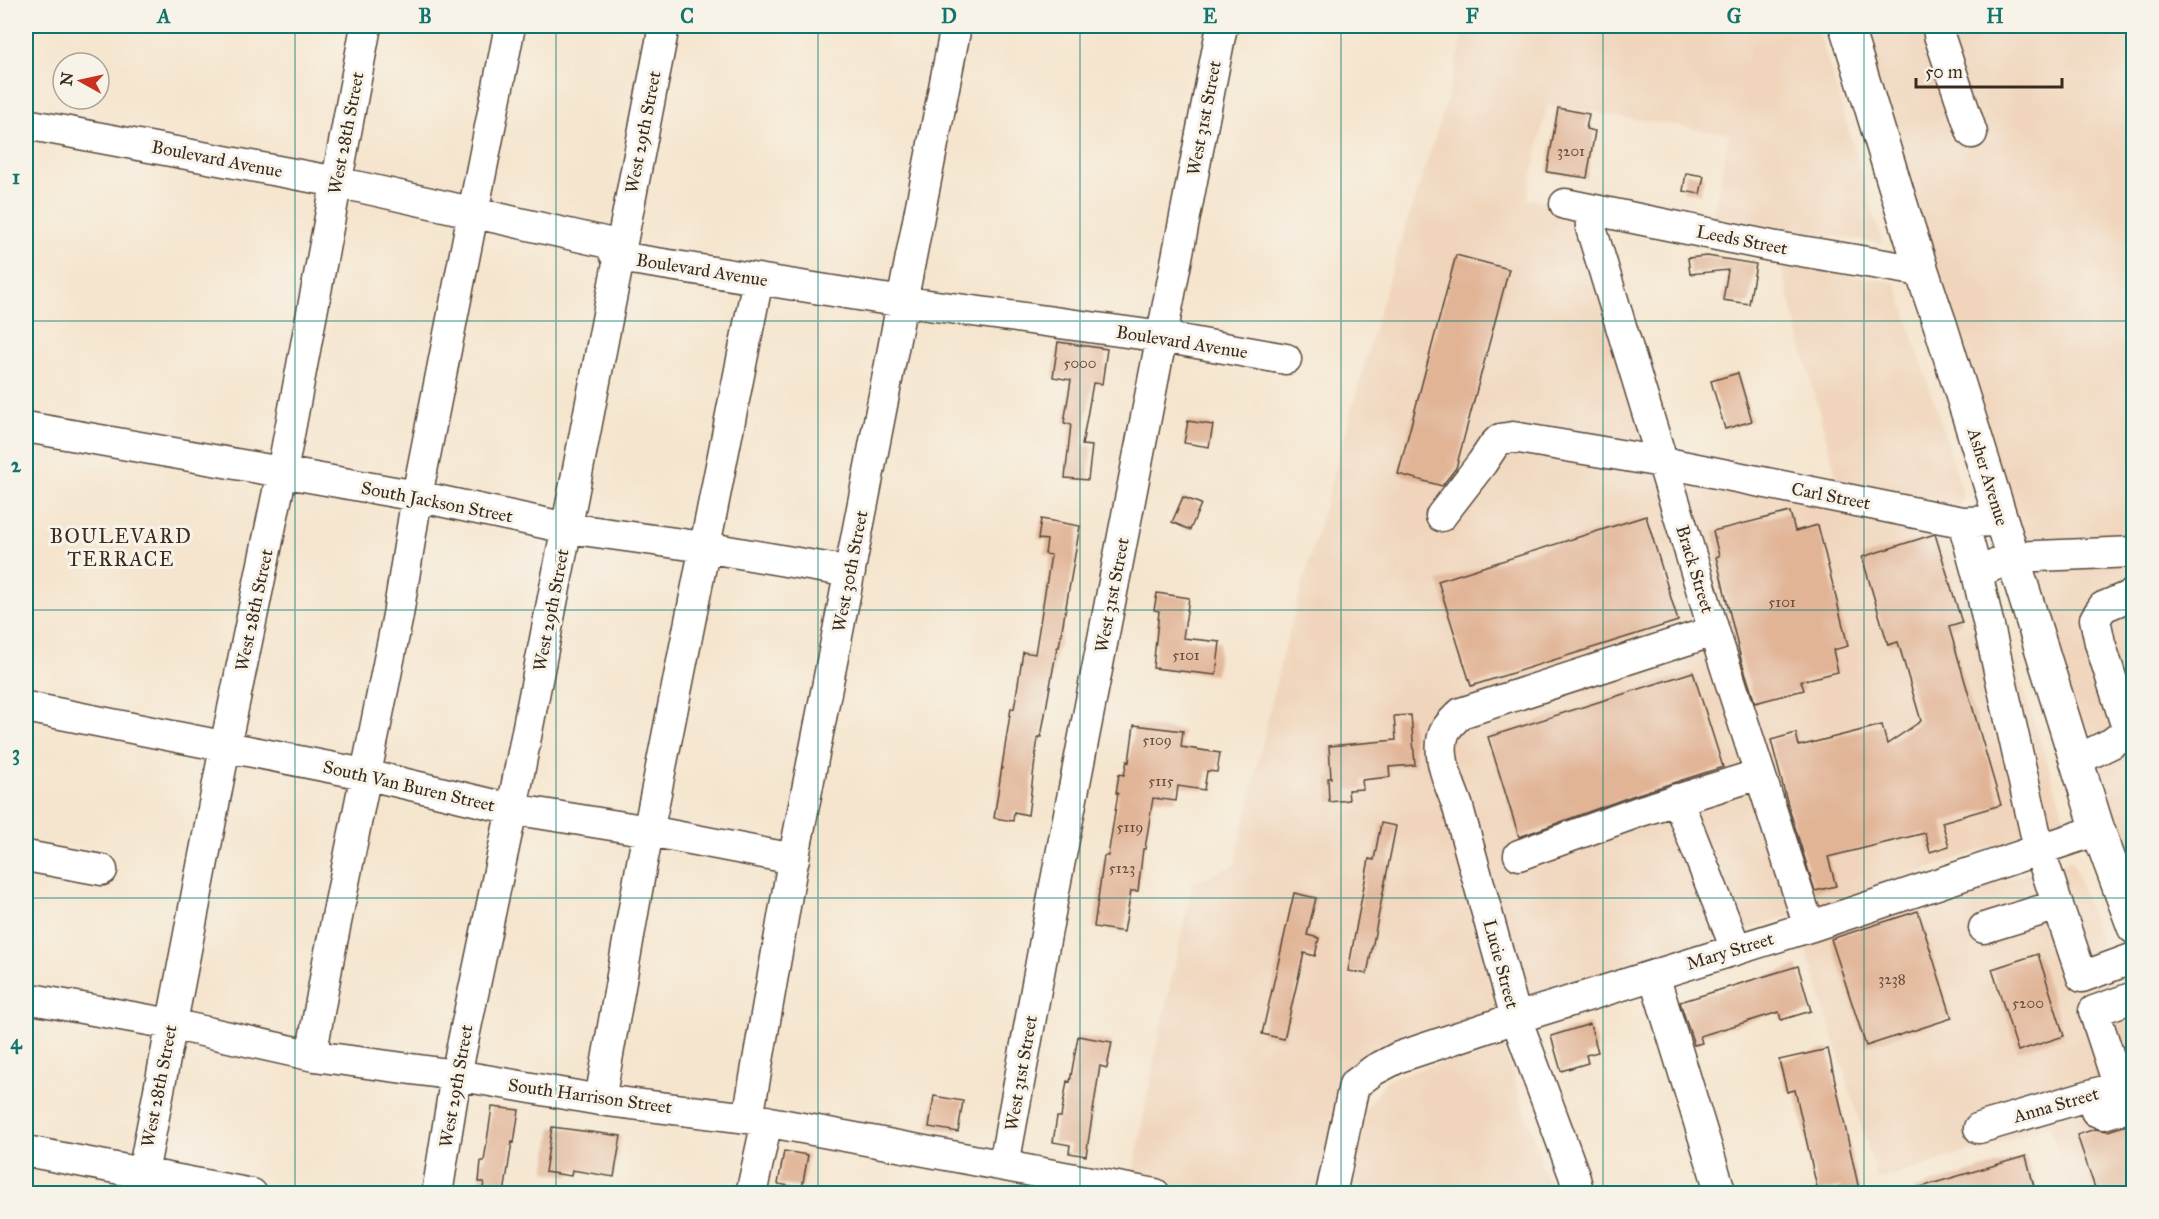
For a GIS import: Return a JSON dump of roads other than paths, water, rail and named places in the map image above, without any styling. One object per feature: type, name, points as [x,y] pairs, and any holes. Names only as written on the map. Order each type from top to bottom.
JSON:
[{"type":"main road","name":"Asher Avenue","points":[[1852,28],[1921,271],[2098,830],[2133,927]]},
{"type":"street","name":"West 28th Street","points":[[141,1183],[225,747],[282,472],[366,26]]},
{"type":"street","points":[[314,1056],[314,1040],[364,774],[368,765],[398,615],[417,496],[510,26]]},
{"type":"street","name":"West 29th Street","points":[[437,1194],[456,1076],[512,809],[664,26]]},
{"type":"street","name":"West 30th Street","points":[[751,1194],[757,1120],[794,859],[956,26]]},
{"type":"street","name":"West 31st Street","points":[[1004,1165],[1054,891],[1222,26]]},
{"type":"street","points":[[1938,26],[1938,35],[1972,133]]},
{"type":"street","name":"Boulevard Avenue","points":[[26,124],[337,182],[474,212],[604,242],[610,245],[618,260],[625,258],[877,298],[1163,337],[1286,359]]},
{"type":"street","name":"Leeds Street","points":[[1577,207],[1772,246],[1921,271]]},
{"type":"street","name":"Brack Street","points":[[1577,207],[1591,228],[1713,631],[1809,927]]},
{"type":"street","points":[[600,1100],[649,831],[758,279]]},
{"type":"street","name":"South Jackson Street","points":[[26,427],[417,496],[567,528],[704,547],[850,572]]},
{"type":"street","name":"Carl Street","points":[[1441,516],[1494,445],[1500,439],[1513,437],[1662,462],[1963,522],[2001,521]]},
{"type":"street","points":[[1963,522],[1977,573],[2039,849],[2094,1011],[2129,1092]]},
{"type":"street","points":[[1977,573],[2013,557],[2133,552]]},
{"type":"street","points":[[2077,760],[2112,743],[2128,731],[2100,643],[2095,619],[2103,607],[2133,594]]},
{"type":"street","name":"Lucie Street","points":[[1579,1194],[1516,1018],[1443,759],[1442,741],[1445,731],[1461,713],[1713,631]]},
{"type":"street","name":"South Van Buren Street","points":[[26,707],[364,774],[512,809],[649,831],[794,859]]},
{"type":"street","points":[[1519,855],[1677,799],[1760,774]]},
{"type":"street","points":[[1677,799],[1736,949]]},
{"type":"street","name":"Mary Street","points":[[1331,1194],[1354,1084],[1398,1057],[1809,927],[2098,830]]},
{"type":"street","points":[[26,856],[102,870]]},
{"type":"street","points":[[1984,928],[2058,905]]},
{"type":"street","points":[[2082,977],[2133,958]]},
{"type":"street","points":[[1654,975],[1721,1194]]},
{"type":"street","points":[[2094,1011],[2133,997]]},
{"type":"street","name":"South Harrison Street","points":[[26,998],[171,1024],[314,1056],[456,1076],[600,1100],[757,1120],[1155,1194]]},
{"type":"street","name":"Anna Street","points":[[1979,1128],[2090,1096],[2129,1092]]},
{"type":"street","points":[[26,1151],[141,1183],[167,1179],[252,1194]]},
{"type":"district","name":"BOULEVARD TERRACE","points":[[121,548]]}]
